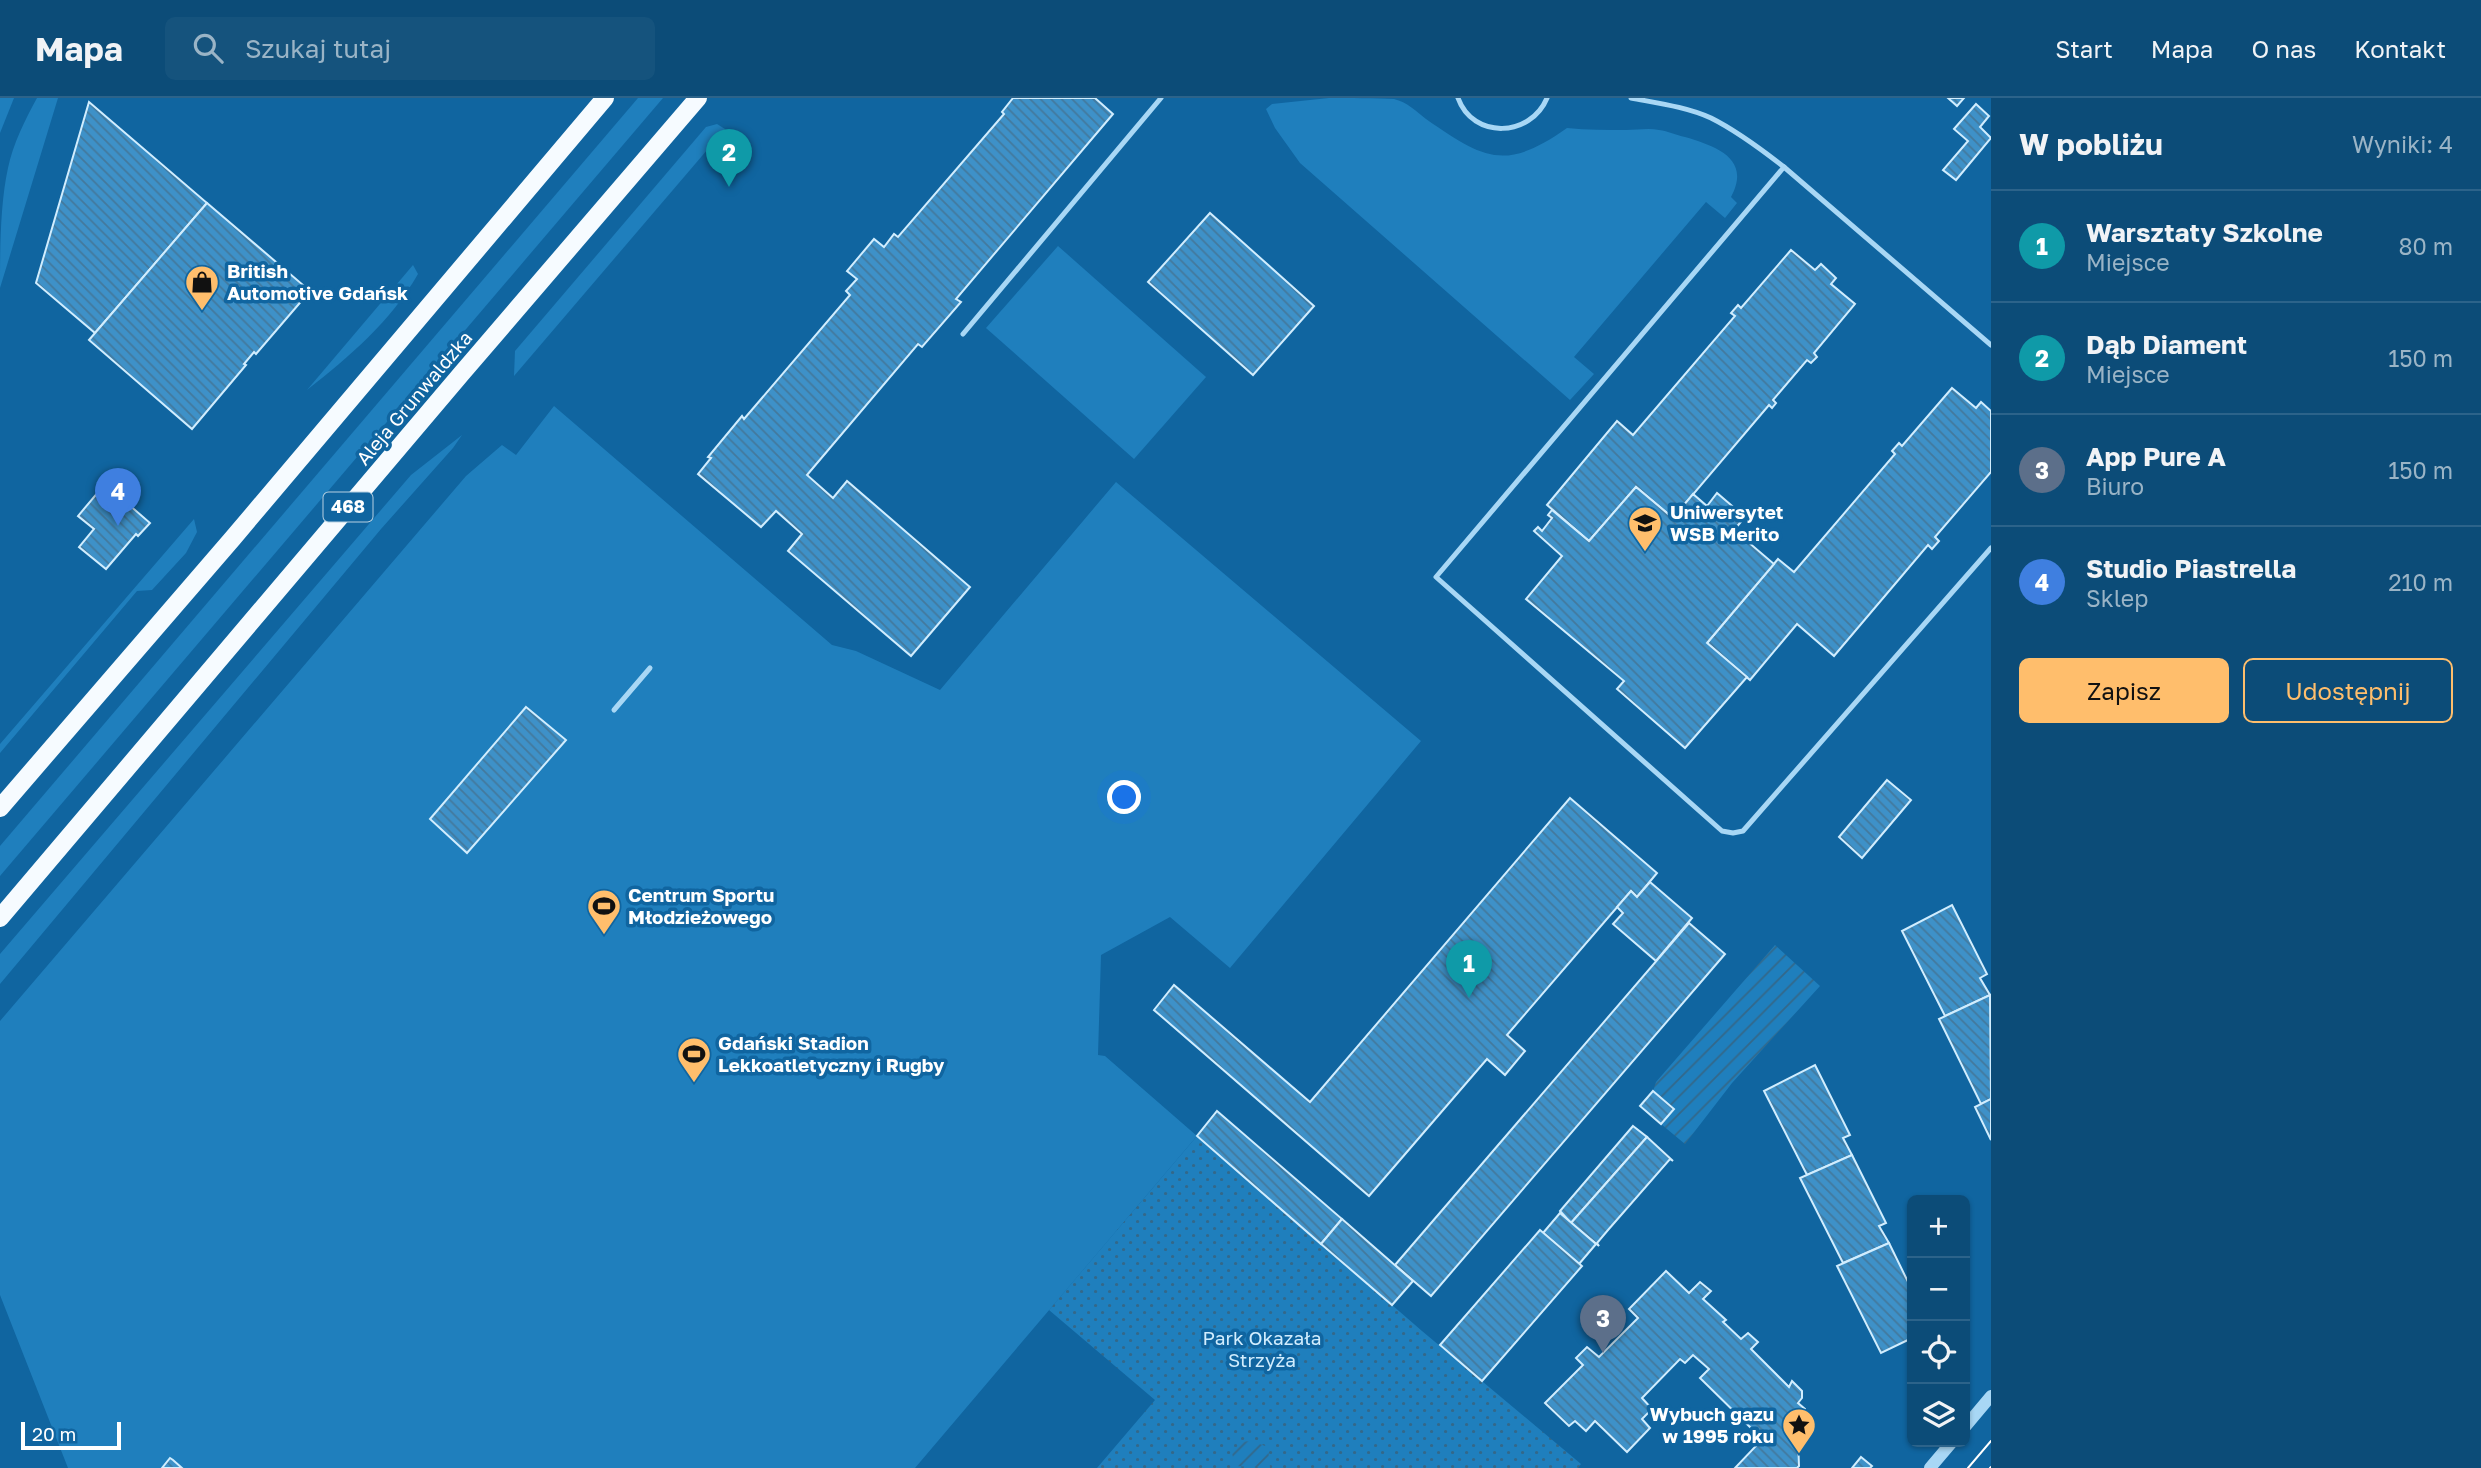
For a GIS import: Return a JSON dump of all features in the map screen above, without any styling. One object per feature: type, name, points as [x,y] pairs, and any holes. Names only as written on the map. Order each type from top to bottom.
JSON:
[{"type":"main road","points":[[0,808],[605,98]]},
{"type":"main road","name":"Aleja Grunwaldzka","points":[[0,918],[461,373],[698,98]]},
{"type":"street","points":[[1970,1421],[1991,1396]]},
{"type":"street","points":[[1930,1468],[1948,1447]]},
{"type":"lane","points":[[963,334],[1161,98]]},
{"type":"lane","points":[[1458,98],[1471,117],[1483,126],[1498,130],[1513,129],[1527,123],[1539,114],[1547,98]]},
{"type":"lane","points":[[1631,98],[1662,103],[1709,117],[1750,141],[1784,167],[1991,345]]},
{"type":"lane","points":[[1784,167],[1436,577],[1723,831],[1733,833],[1743,831],[1991,548]]},
{"type":"lane","points":[[614,710],[650,668]]},
{"type":"green space","points":[[0,98],[14,98],[0,133]]},
{"type":"green space","points":[[37,98],[58,98],[0,288],[5,182],[13,150]]},
{"type":"green space","points":[[638,98],[663,98],[0,876],[0,846]]},
{"type":"green space","points":[[1329,98],[1399,100],[1464,143],[1495,155],[1527,151],[1567,128],[1666,131],[1708,145],[1734,163],[1737,172],[1736,184],[1731,197],[1737,203],[1725,218],[1706,202],[1574,357],[1594,374],[1570,400],[1300,163],[1275,128],[1266,109],[1272,104]]},
{"type":"green space","points":[[717,124],[725,129],[514,376],[515,351],[706,127]]},
{"type":"green space","points":[[1058,246],[1206,377],[1134,459],[986,328]]},
{"type":"green space","points":[[413,265],[418,274],[395,307],[354,351],[307,390]]},
{"type":"green space","name":"Centrum Sportu Młodzieżowego","points":[[554,406],[832,645],[856,651],[940,690],[1116,482],[1421,741],[1230,968],[1170,917],[1101,955],[1098,1055],[1105,1056],[1197,1136],[915,1468],[68,1468],[0,1295],[0,1021],[466,476],[502,445],[516,455]]},
{"type":"green space","points":[[462,435],[0,984],[0,954],[411,475]]},
{"type":"green space","points":[[194,519],[197,532],[186,553],[152,590],[137,591],[0,753],[0,744]]},
{"type":"green space","points":[[1775,945],[1820,986],[1732,1083],[1685,1144],[1661,1124],[1674,1109],[1653,1091],[1656,1082]]},
{"type":"green space","name":"Park Okazała Strzyża","points":[[1197,1136],[1422,1331],[1581,1464],[1578,1468],[1097,1468],[1155,1400],[1049,1310]]},
{"type":"green space","points":[[1251,1441],[1268,1447],[1270,1468],[1235,1466],[1232,1453],[1241,1442]]},
{"type":"building","points":[[1013,98],[1095,98],[1113,114],[956,299],[961,302],[922,347],[918,344],[807,475],[833,498],[847,481],[970,587],[911,656],[788,551],[802,534],[776,511],[761,527],[698,474],[711,458],[708,457],[742,416],[744,419],[850,295],[846,291],[857,279],[847,271],[874,239],[884,247],[894,234],[898,237],[1004,114],[1002,112]]},
{"type":"building","points":[[1948,98],[1964,98],[1957,106]]},
{"type":"building","points":[[89,102],[207,203],[95,333],[36,283]]},
{"type":"building","points":[[1976,104],[1989,116],[1980,127],[1991,138],[1956,180],[1943,170],[1968,141],[1954,129]]},
{"type":"building","name":"British Automotive Gdańsk","points":[[207,203],[310,291],[256,354],[254,352],[192,429],[89,340]]},
{"type":"building","points":[[1210,213],[1314,306],[1253,375],[1148,282]]},
{"type":"building","points":[[1791,250],[1815,270],[1821,264],[1836,278],[1831,284],[1855,304],[1814,353],[1817,357],[1811,363],[1807,360],[1773,400],[1776,403],[1772,408],[1769,405],[1673,518],[1636,487],[1589,541],[1547,505],[1617,421],[1633,435],[1735,316],[1731,313],[1738,305],[1741,308]]},
{"type":"building","points":[[1952,388],[1976,408],[1981,402],[1991,411],[1991,472],[1935,537],[1939,541],[1932,549],[1928,545],[1834,656],[1797,624],[1750,680],[1707,643],[1778,559],[1794,572],[1895,454],[1892,451],[1899,443],[1902,446]]},
{"type":"building","points":[[105,484],[150,523],[138,536],[136,534],[106,569],[79,547],[94,529],[78,516]]},
{"type":"building","points":[[1636,487],[1673,518],[1693,494],[1707,506],[1717,493],[1745,517],[1734,530],[1774,564],[1707,643],[1747,677],[1685,748],[1617,689],[1624,681],[1526,599],[1562,556],[1534,531],[1538,527],[1542,531],[1552,518],[1548,515],[1552,510],[1589,541]]},
{"type":"building","points":[[526,707],[566,740],[467,853],[430,819]]},
{"type":"building","points":[[1887,780],[1911,800],[1862,858],[1839,837]]},
{"type":"building","points":[[1570,798],[1657,873],[1637,897],[1631,891],[1507,1035],[1525,1051],[1505,1075],[1487,1059],[1369,1196],[1154,1010],[1174,985],[1310,1102]]},
{"type":"building","points":[[1650,882],[1692,918],[1656,961],[1613,924],[1623,913],[1617,907],[1631,891],[1637,897]]},
{"type":"building","points":[[1952,905],[1987,974],[1980,978],[1990,995],[1945,1016],[1902,931]]},
{"type":"building","points":[[1689,923],[1725,954],[1431,1296],[1395,1265]]},
{"type":"building","points":[[1990,995],[1991,1099],[1981,1104],[1939,1019]]},
{"type":"building","points":[[1815,1065],[1850,1135],[1843,1138],[1852,1155],[1807,1175],[1764,1091]]},
{"type":"building","points":[[1653,1091],[1674,1109],[1661,1124],[1640,1106]]},
{"type":"building","points":[[1991,1099],[1991,1140],[1975,1107]]},
{"type":"building","points":[[1217,1111],[1342,1219],[1321,1244],[1197,1136]]},
{"type":"building","points":[[1633,1126],[1647,1137],[1571,1223],[1560,1211]]},
{"type":"building","points":[[1647,1137],[1673,1161],[1670,1159],[1608,1230],[1597,1243],[1599,1246],[1571,1223]]},
{"type":"building","points":[[1852,1155],[1886,1223],[1879,1226],[1889,1243],[1843,1263],[1800,1178]]},
{"type":"building","points":[[1560,1213],[1596,1244],[1579,1264],[1543,1233]]},
{"type":"building","points":[[1342,1219],[1413,1281],[1392,1305],[1321,1244]]},
{"type":"building","points":[[1540,1230],[1582,1266],[1482,1381],[1440,1345]]},
{"type":"building","points":[[1889,1243],[1907,1280],[1907,1340],[1881,1353],[1837,1266]]},
{"type":"building","points":[[1666,1271],[1689,1293],[1700,1282],[1711,1291],[1703,1299],[1726,1320],[1723,1322],[1741,1339],[1748,1333],[1758,1342],[1751,1349],[1789,1387],[1792,1381],[1802,1391],[1802,1398],[1798,1403],[1805,1409],[1805,1432],[1798,1439],[1797,1468],[1735,1468],[1756,1446],[1755,1432],[1700,1378],[1709,1369],[1693,1355],[1685,1363],[1680,1359],[1642,1398],[1652,1409],[1642,1419],[1650,1428],[1627,1452],[1595,1421],[1586,1431],[1575,1421],[1569,1426],[1545,1403],[1583,1365],[1576,1358],[1587,1347],[1599,1357],[1638,1318],[1629,1309]]},
{"type":"building","points":[[1861,1457],[1872,1466],[1852,1468]]},
{"type":"building","points":[[170,1458],[173,1460],[182,1468],[162,1468]]},
{"type":"tram line","points":[[1968,1468],[1991,1441]]},
{"type":"place","name":"Dąb Diament","points":[[729,187]]},
{"type":"place","name":"British Automotive Gdańsk","points":[[202,312]]},
{"type":"place","name":"Studio Piastrella","points":[[118,526]]},
{"type":"place","name":"Uniwersytet WSB Merito","points":[[1645,553]]},
{"type":"place","name":"Centrum Sportu Młodzieżowego","points":[[604,936]]},
{"type":"place","name":"Warsztaty Szkolne","points":[[1469,998]]},
{"type":"place","name":"Gdański Stadion Lekkoatletyczny i Rugby","points":[[694,1084]]},
{"type":"place","name":"App Pure A","points":[[1603,1353]]},
{"type":"place","name":"Wybuch gazu w 1995 roku","points":[[1799,1455]]}]
